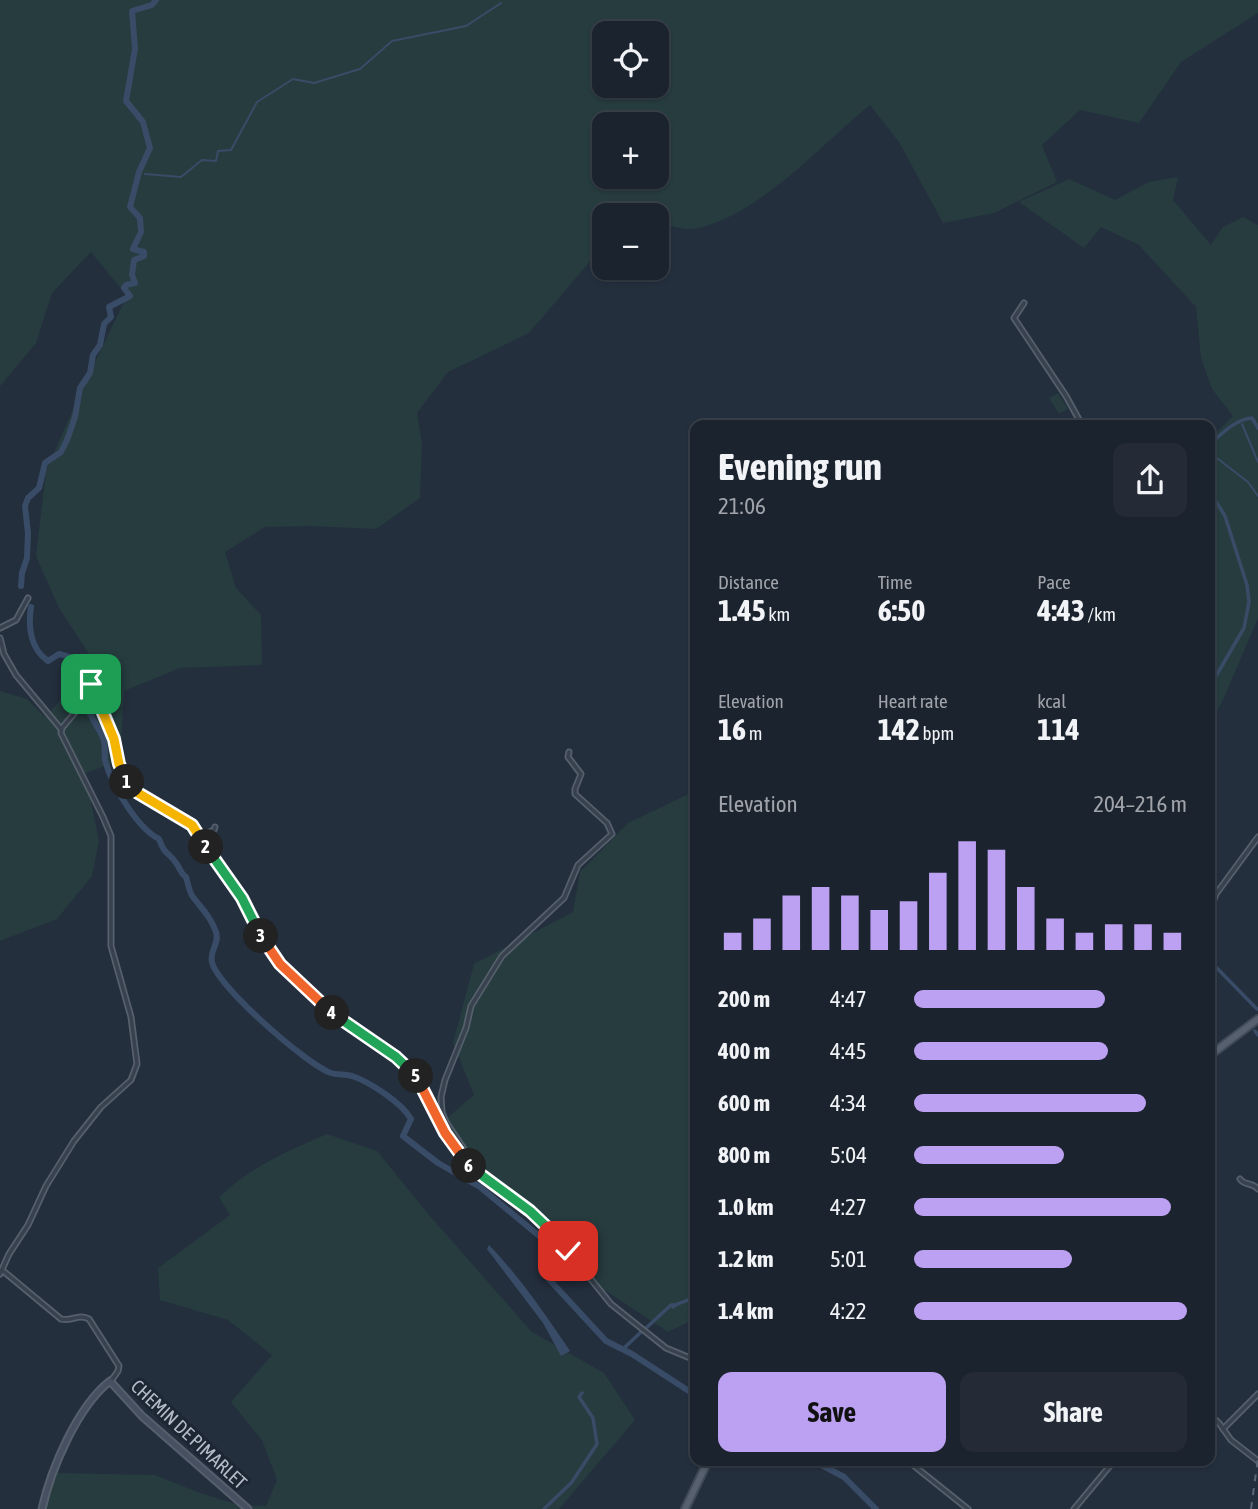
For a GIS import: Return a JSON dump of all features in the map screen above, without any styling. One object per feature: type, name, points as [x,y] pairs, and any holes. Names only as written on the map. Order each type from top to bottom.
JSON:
[{"type":"main road","points":[[1215,1050],[1257,1019]]},
{"type":"main road","points":[[685,1509],[706,1466]]},
{"type":"street","points":[[1024,303],[1014,315],[1014,319],[1079,420]]},
{"type":"street","points":[[0,628],[16,620],[28,598]]},
{"type":"street","points":[[0,638],[4,654],[16,675],[61,729],[62,739],[111,836],[111,946],[131,1017],[136,1064],[131,1080],[101,1107],[74,1141],[46,1186],[28,1225],[1,1272],[61,1319],[81,1316],[89,1320],[118,1364],[119,1370],[96,1395],[61,1450],[49,1480],[42,1509]]},
{"type":"street","points":[[61,729],[77,711],[76,691],[81,683],[87,681],[93,688],[114,739],[119,764],[128,783],[138,793],[192,825],[212,859],[242,898],[257,931],[280,964],[335,1016],[396,1057],[414,1074],[458,1153],[470,1166],[536,1216],[611,1304],[666,1348],[690,1358]]},
{"type":"street","points":[[470,1166],[468,1155],[460,1147],[443,1115],[442,1097],[445,1080],[466,1028],[471,1006],[502,956],[564,898],[578,865],[611,834],[607,822],[575,794],[581,774],[568,757],[569,752]]},
{"type":"street","points":[[200,836],[215,827]]},
{"type":"street","points":[[1215,893],[1258,838]]},
{"type":"street","points":[[1240,1178],[1244,1183],[1254,1185],[1258,1189]]},
{"type":"street","name":"CHEMIN DE PIMARLET","points":[[110,1381],[142,1416],[248,1509]]},
{"type":"street","points":[[1223,1429],[1258,1394]]},
{"type":"street","points":[[1215,1420],[1231,1440],[1257,1460]]},
{"type":"street","points":[[914,1466],[968,1509]]},
{"type":"street","points":[[1074,1509],[1110,1466]]},
{"type":"green space","points":[[0,0],[1258,0],[1258,13],[1181,62],[1139,123],[1080,110],[1042,145],[1057,182],[994,213],[943,223],[899,142],[870,105],[789,176],[745,208],[722,220],[699,228],[680,228],[669,226],[669,203],[592,203],[592,259],[529,333],[448,372],[417,413],[422,443],[420,498],[376,529],[265,527],[225,552],[236,588],[261,615],[262,665],[180,668],[124,691],[120,763],[85,773],[99,841],[92,876],[57,919],[0,941],[0,691],[27,699],[45,717],[95,663],[59,608],[36,556],[46,471],[127,296],[91,252],[52,293],[36,343],[0,386]]},
{"type":"green space","points":[[1178,177],[1173,200],[1211,245],[1223,227],[1243,217],[1258,225],[1258,618],[1215,715],[1215,434],[1233,416],[1212,389],[1201,358],[1196,307],[1139,245],[1101,227],[1084,248],[1019,202],[1069,179],[1115,200],[1149,182]]},
{"type":"green space","points":[[1058,393],[1068,409],[1059,414],[1049,398]]},
{"type":"green space","points":[[690,793],[690,1321],[668,1332],[600,1287],[568,1245],[535,1210],[505,1189],[440,1124],[474,1095],[453,1043],[474,964],[573,912],[580,872],[628,823]]},
{"type":"green space","points":[[327,1134],[377,1151],[429,1215],[532,1332],[604,1373],[635,1420],[559,1509],[39,1509],[48,1499],[55,1473],[155,1475],[239,1505],[266,1506],[277,1480],[262,1440],[231,1402],[272,1355],[228,1320],[160,1300],[158,1268],[230,1215],[219,1197],[231,1186],[270,1161]]},
{"type":"water","points":[[489,1245],[522,1283],[570,1351],[561,1356],[543,1323],[487,1249]]},
{"type":"waterway","points":[[21,586],[27,558],[25,506],[28,498],[39,488],[45,463],[61,452],[67,440],[75,417],[80,388],[90,373],[104,324],[111,317],[109,307],[130,296],[124,288],[135,283],[132,275],[134,260],[144,256],[144,252],[133,249],[141,232],[140,218],[130,207],[139,172],[150,148],[143,122],[126,101],[135,49],[132,11],[152,5],[156,0]]},
{"type":"waterway","points":[[145,174],[181,177],[202,160],[216,161],[218,151],[231,150],[257,102],[293,79],[314,83],[360,69],[392,41],[466,26],[501,3]]},
{"type":"waterway","points":[[1215,440],[1246,419],[1252,418],[1258,428]]},
{"type":"waterway","points":[[1242,424],[1258,462]]},
{"type":"waterway","points":[[1215,457],[1248,482],[1258,496]]},
{"type":"waterway","points":[[1215,500],[1225,516],[1247,585],[1249,602],[1244,628],[1215,678]]},
{"type":"waterway","points":[[31,607],[32,637],[42,656],[48,661],[59,654],[70,657],[83,665],[93,677]]},
{"type":"waterway","points":[[86,688],[86,702],[103,738],[105,760],[113,781],[134,815],[159,839],[186,877],[192,895],[212,922],[217,936],[212,962],[229,988],[264,1023],[319,1067],[331,1073],[359,1079],[401,1106],[411,1119],[403,1136],[438,1163],[480,1187],[544,1240],[546,1276],[606,1341],[632,1354],[690,1392]]},
{"type":"waterway","points":[[1215,966],[1257,1009]]},
{"type":"waterway","points":[[1255,1031],[1258,1035]]},
{"type":"waterway","points":[[673,1307],[690,1298]]},
{"type":"waterway","points":[[645,1329],[671,1305],[675,1305]]},
{"type":"waterway","points":[[623,1349],[641,1332]]},
{"type":"waterway","points":[[544,1509],[572,1482],[597,1444],[593,1418],[579,1397],[582,1393]]},
{"type":"waterway","points":[[823,1466],[844,1477],[876,1509]]},
{"type":"railway","points":[[1251,1509],[1258,1458]]},
{"type":"route","points":[[91,684],[114,739],[125,779],[138,793],[192,825],[212,859],[242,898],[254,926],[280,964],[335,1016],[396,1057],[414,1074],[434,1114],[466,1163],[530,1211],[568,1251]]}]
